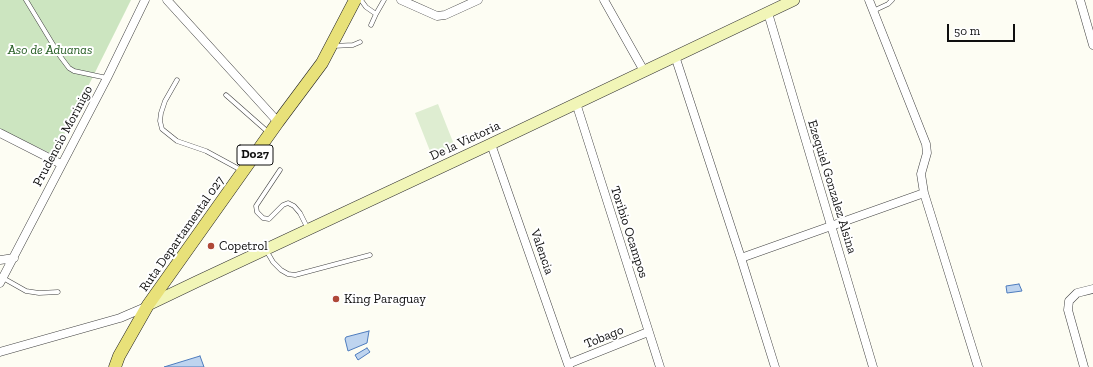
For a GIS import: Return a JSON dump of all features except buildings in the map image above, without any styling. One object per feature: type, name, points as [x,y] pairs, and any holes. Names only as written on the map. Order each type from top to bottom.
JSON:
[{"type":"main road","name":"Ruta Departamental 027","points":[[115,367],[118,356],[148,306],[278,122],[322,63],[355,0]]},
{"type":"main road","name":"De la Victoria","points":[[148,306],[265,249],[492,144],[794,0]]},
{"type":"street","name":"Prudencio Morinigo","points":[[1,281],[107,78],[145,0]]},
{"type":"street","points":[[167,0],[278,122]]},
{"type":"street","points":[[401,0],[437,16],[444,15],[478,0]]},
{"type":"street","points":[[604,0],[644,71]]},
{"type":"street","points":[[869,0],[926,144],[927,153],[921,174],[924,193],[978,367]]},
{"type":"street","points":[[1080,0],[1093,46]]},
{"type":"street","name":"Ezequiel Gonzalez Alsina","points":[[768,13],[873,367]]},
{"type":"street","points":[[676,56],[775,367]]},
{"type":"street","name":"Toribio Ocampos","points":[[576,103],[660,367]]},
{"type":"street","points":[[0,133],[61,164]]},
{"type":"street","name":"Valencia","points":[[492,144],[569,365]]},
{"type":"street","points":[[741,258],[924,193]]},
{"type":"street","points":[[0,260],[14,258]]},
{"type":"street","points":[[1084,367],[1068,310],[1069,301],[1077,293],[1093,289]]},
{"type":"street","points":[[0,352],[120,318],[148,306]]},
{"type":"street","name":"Tobago","points":[[569,365],[648,332]]},
{"type":"lane","points":[[26,0],[69,68],[74,72],[107,78]]},
{"type":"lane","points":[[361,0],[366,7],[376,14]]},
{"type":"lane","points":[[371,25],[384,0]]},
{"type":"lane","points":[[873,11],[888,4],[892,0]]},
{"type":"lane","points":[[331,46],[360,42]]},
{"type":"lane","points":[[177,80],[165,101],[161,113],[160,121],[162,129],[177,140],[206,151],[244,171]]},
{"type":"lane","points":[[226,95],[270,134]]},
{"type":"lane","points":[[280,170],[256,206],[257,212],[261,217],[269,219],[283,205],[288,203],[294,206],[300,213],[308,229]]},
{"type":"lane","points":[[265,249],[273,262],[281,270],[295,276],[370,255]]},
{"type":"lane","points":[[1,281],[26,291],[39,293],[58,292]]},
{"type":"green space","name":"Aso de Aduanas","points":[[0,0],[131,0],[54,155],[0,129]]},
{"type":"green space","points":[[438,104],[455,147],[432,156],[415,113]]},
{"type":"water","points":[[1019,284],[1022,291],[1007,293],[1006,286]]},
{"type":"water","points":[[369,331],[367,343],[348,351],[345,339],[346,337]]},
{"type":"water","points":[[367,348],[370,352],[358,360],[355,355]]},
{"type":"water","points":[[200,356],[204,367],[164,367]]},
{"type":"place","name":"Copetrol","points":[[211,246]]},
{"type":"place","name":"King Paraguay","points":[[336,299]]}]
